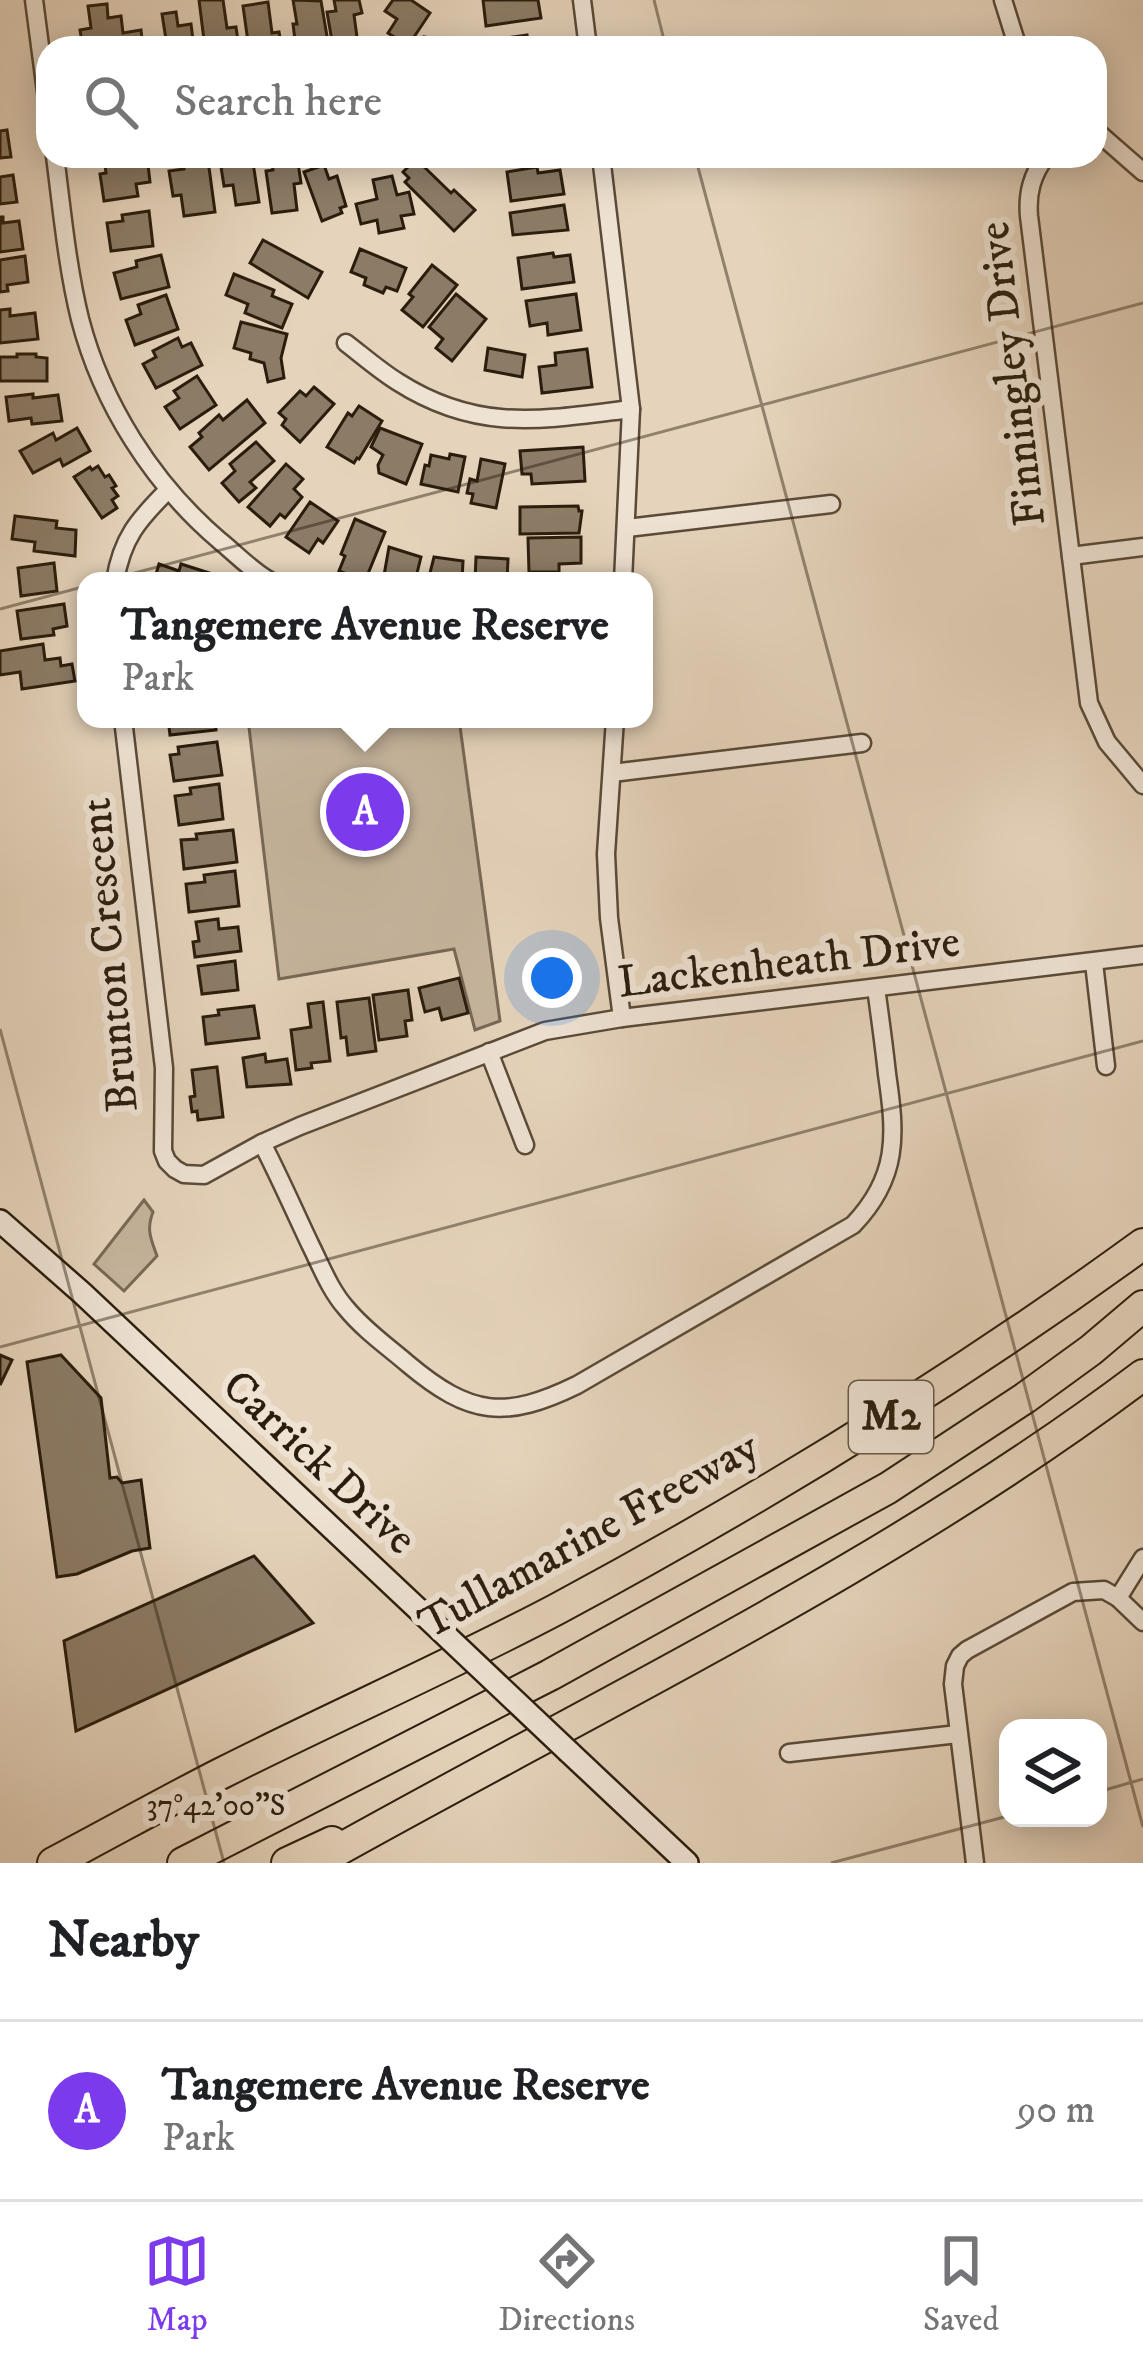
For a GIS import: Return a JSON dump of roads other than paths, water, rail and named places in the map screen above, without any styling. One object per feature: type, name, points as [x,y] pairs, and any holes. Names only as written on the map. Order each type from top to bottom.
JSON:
[{"type":"highway","name":"Tullamarine Freeway","points":[[53,1863],[223,1773],[532,1622],[765,1493],[983,1357],[1143,1244]]},
{"type":"highway","name":"M2","points":[[183,1863],[550,1675],[888,1488],[1025,1398],[1143,1309]]},
{"type":"highway","points":[[315,1863],[922,1527],[1045,1448],[1143,1375]]},
{"type":"highway","points":[[287,1863],[478,1772]]},
{"type":"highway","points":[[33,1863],[223,1773]]},
{"type":"street","points":[[34,0],[39,36]]},
{"type":"street","points":[[582,0],[586,36]]},
{"type":"street","points":[[1003,0],[1014,36]]},
{"type":"street","points":[[1107,140],[1143,172]]},
{"type":"street","points":[[57,168],[84,334],[110,399],[168,490],[208,531],[259,572]]},
{"type":"street","points":[[602,168],[631,409],[624,572]]},
{"type":"street","name":"Finningley Drive","points":[[1039,168],[1028,199],[1089,703],[1107,742],[1143,785]]},
{"type":"street","points":[[346,343],[396,381],[448,408],[481,417],[519,421],[631,409]]},
{"type":"street","points":[[116,572],[135,523],[168,490]]},
{"type":"street","points":[[627,528],[831,504]]},
{"type":"street","points":[[1070,556],[1143,547]]},
{"type":"street","name":"Brunton Crescent","points":[[124,728],[164,1068],[163,1151],[167,1161],[184,1174]]},
{"type":"street","points":[[615,728],[606,854],[622,1018]]},
{"type":"street","points":[[613,772],[862,743]]},
{"type":"street","name":"Lackenheath Drive","points":[[184,1174],[204,1175],[262,1143],[545,1031],[1143,955]]},
{"type":"street","points":[[1094,962],[1106,1066]]},
{"type":"street","points":[[262,1143],[328,1282],[366,1328],[433,1385],[453,1396],[490,1408],[542,1402],[853,1225],[865,1212],[890,1166],[893,1143],[876,988]]},
{"type":"street","points":[[489,1052],[525,1145]]},
{"type":"street","name":"Carrick Drive","points":[[0,1222],[82,1293],[687,1863]]},
{"type":"street","points":[[1118,1598],[1143,1558]]},
{"type":"street","points":[[976,1863],[958,1734],[955,1666],[967,1650],[1073,1592],[1104,1590],[1143,1622]]},
{"type":"street","points":[[789,1753],[958,1734]]},
{"type":"place","name":"Tangemere Avenue Reserve","points":[[365,812]]}]
